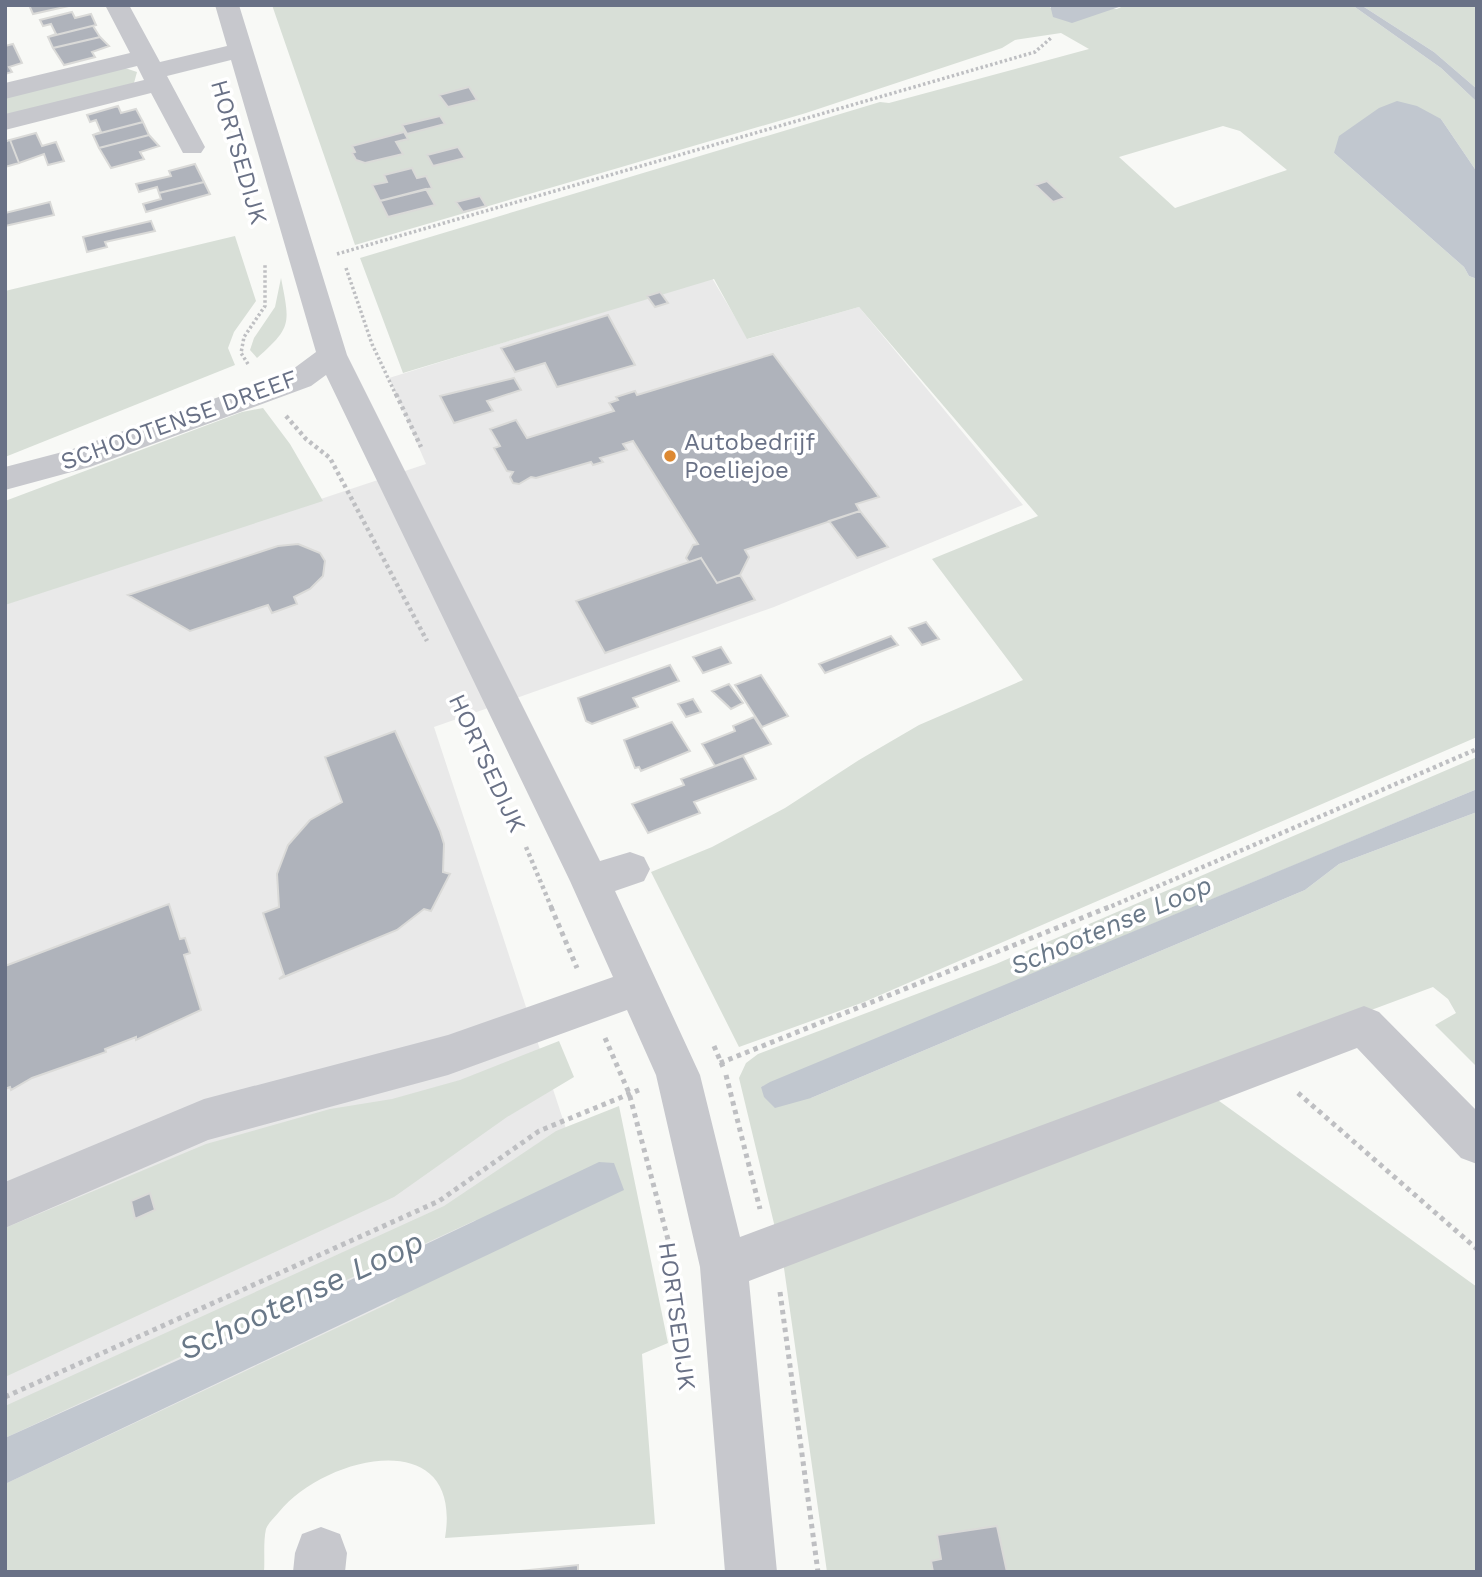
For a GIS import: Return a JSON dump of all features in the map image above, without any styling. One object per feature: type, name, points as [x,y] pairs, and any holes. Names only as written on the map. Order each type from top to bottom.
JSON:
[{"type":"street","name":"HORTSEDIJK","points":[[117,5],[192,147]]},
{"type":"street","name":"HORTSEDIJK","points":[[227,5],[332,355],[590,881],[678,1075],[724,1267],[751,1572]]},
{"type":"street","points":[[5,91],[151,71],[239,51]]},
{"type":"street","points":[[5,122],[151,71]]},
{"type":"street","name":"SCHOOTENSE DREEF","points":[[12,476],[79,459],[258,380],[300,379],[332,355]]},
{"type":"street","points":[[590,881],[630,869]]},
{"type":"street","points":[[5,1205],[204,1121],[447,1055],[639,987]]},
{"type":"street","points":[[724,1267],[1364,1026],[1477,1143]]},
{"type":"path","points":[[303,264],[1035,52],[1051,38]]},
{"type":"path","points":[[337,240],[372,344],[425,457]]},
{"type":"path","name":"HORTSEDIJK","points":[[264,252],[265,306],[244,337],[241,353],[258,380],[306,439],[330,458],[431,649]]},
{"type":"path","points":[[5,1397],[439,1201],[539,1131],[629,1093],[722,1062],[1128,900],[1477,749]]},
{"type":"path","name":"HORTSEDIJK","points":[[520,834],[629,1093],[674,1261],[678,1300]]},
{"type":"path","points":[[710,1038],[722,1062],[780,1293],[818,1572]]},
{"type":"path","points":[[1264,1064],[1477,1248]]},
{"type":"shaded area","points":[[272,5],[1050,5],[1050,8],[1117,9],[1125,5],[1352,5],[1441,68],[1477,102],[1477,172],[1441,119],[1334,153],[1464,267],[1469,276],[1477,279],[1477,737],[864,1002],[739,1047],[651,872],[712,847],[785,808],[919,725],[1023,680],[932,559],[1038,516],[859,307],[747,339],[714,279],[403,373],[360,258],[880,102],[889,103],[1089,49],[1061,33],[1015,40],[1002,48],[806,113],[355,245]],"holes":[[[1223,126],[1240,131],[1287,170],[1175,208],[1119,157]]]},
{"type":"shaded area","points":[[1050,5],[1125,5],[1072,23],[1053,17]]},
{"type":"shaded area","points":[[1352,5],[1361,5],[1434,52],[1477,89],[1477,102],[1441,68]]},
{"type":"shaded area","points":[[1361,5],[1477,5],[1477,89],[1434,52]]},
{"type":"shaded area","points":[[125,68],[137,72],[134,83],[5,117],[5,95]]},
{"type":"shaded area","points":[[1397,101],[1417,106],[1441,119],[1477,172],[1477,279],[1469,276],[1464,267],[1334,153],[1339,136],[1379,108]]},
{"type":"shaded area","points":[[235,236],[256,301],[234,332],[228,348],[235,365],[5,457],[5,291]]},
{"type":"shaded area","points":[[281,278],[286,324],[277,339],[257,358],[250,350],[254,338],[275,307]]},
{"type":"shaded area","points":[[712,278],[748,339],[859,307],[1023,505],[774,607],[434,727],[596,1220],[5,1538],[5,604],[426,464],[389,378]]},
{"type":"shaded area","points":[[263,408],[290,444],[323,501],[5,605],[5,501],[242,412]]},
{"type":"shaded area","points":[[1477,757],[1477,789],[761,1087],[811,1098],[1305,890],[1339,864],[1477,812],[1477,1067],[1435,1025],[1456,1013],[1448,999],[1433,987],[853,1203],[1215,1098],[1477,1287],[1477,1572],[827,1572],[783,1261],[739,1078],[746,1063],[758,1054],[996,964]]},
{"type":"shaded area","points":[[1477,789],[1477,812],[1339,864],[1305,890],[811,1098],[775,1108],[764,1097],[761,1087],[770,1082]]},
{"type":"shaded area","points":[[559,1041],[574,1077],[507,1117],[394,1197],[5,1377],[5,1228],[206,1144],[330,1109],[392,1099],[460,1080]]},
{"type":"shaded area","points":[[619,1106],[668,1343],[642,1354],[655,1524],[445,1538],[445,1502],[434,1477],[413,1464],[386,1461],[357,1465],[327,1476],[300,1492],[266,1529],[264,1572],[5,1572],[5,1484],[394,1301],[476,1220],[5,1438],[5,1406],[444,1206],[556,1131]]},
{"type":"shaded area","points":[[599,1162],[614,1163],[624,1190],[5,1484],[5,1438],[245,1330]]},
{"type":"building","points":[[29,5],[69,5],[69,6],[33,14]]},
{"type":"building","points":[[72,12],[75,18],[91,14],[96,25],[48,37],[56,34],[51,24],[43,26],[40,20]]},
{"type":"building","points":[[96,25],[93,26],[100,37],[53,48],[48,37]]},
{"type":"building","points":[[100,37],[109,46],[92,52],[95,57],[64,65],[53,48]]},
{"type":"building","points":[[13,44],[22,63],[9,67],[12,72],[5,74],[5,46]]},
{"type":"building","points":[[469,87],[477,100],[448,107],[439,95]]},
{"type":"building","points":[[118,106],[121,113],[136,109],[143,122],[93,135],[101,132],[96,120],[90,122],[87,115]]},
{"type":"building","points":[[440,116],[445,124],[407,134],[402,125]]},
{"type":"building","points":[[143,122],[149,135],[99,148],[93,135]]},
{"type":"building","points":[[404,132],[408,139],[396,142],[403,154],[365,163],[356,160],[352,153],[355,152],[352,146]]},
{"type":"building","points":[[36,133],[42,146],[56,142],[64,161],[48,165],[44,154],[19,163],[10,140]]},
{"type":"building","points":[[149,135],[159,146],[140,152],[144,159],[111,168],[99,148]]},
{"type":"building","points":[[10,140],[19,163],[5,167],[5,142]]},
{"type":"building","points":[[458,147],[465,158],[433,166],[427,155]]},
{"type":"building","points":[[195,164],[204,182],[159,193],[157,187],[139,192],[136,184],[171,176],[169,171]]},
{"type":"building","points":[[412,168],[417,178],[426,176],[432,188],[380,201],[372,185],[387,182],[384,175]]},
{"type":"building","points":[[1047,181],[1065,198],[1053,202],[1035,185]]},
{"type":"building","points":[[204,182],[210,194],[146,212],[143,204],[161,199],[159,193]]},
{"type":"building","points":[[426,189],[435,205],[388,217],[380,201]]},
{"type":"building","points":[[480,196],[486,206],[463,212],[456,202]]},
{"type":"building","points":[[50,202],[54,215],[5,226],[5,213]]},
{"type":"building","points":[[151,221],[155,231],[105,242],[107,247],[87,252],[83,237]]},
{"type":"building","points":[[660,292],[668,303],[655,307],[647,296]]},
{"type":"building","points":[[608,315],[635,365],[557,387],[545,363],[515,372],[501,348]]},
{"type":"building","points":[[773,354],[879,497],[856,504],[860,511],[745,550],[749,557],[740,575],[717,583],[701,558],[689,562],[686,558],[693,545],[698,544],[633,441],[623,444],[627,450],[600,458],[603,462],[593,465],[591,462],[536,478],[531,477],[519,484],[513,483],[510,477],[513,472],[507,471],[494,448],[500,446],[490,429],[516,420],[527,438],[614,411],[609,403],[618,400],[616,397],[635,391],[637,395]]},
{"type":"building","points":[[514,378],[521,390],[487,401],[493,411],[454,423],[440,396]]},
{"type":"building","points":[[860,511],[888,547],[857,558],[829,521]]},
{"type":"building","points":[[298,544],[320,553],[325,561],[323,576],[310,589],[294,597],[297,604],[272,613],[268,605],[190,631],[128,595],[278,546]]},
{"type":"building","points":[[701,558],[717,583],[740,575],[755,600],[605,653],[576,601]]},
{"type":"building","points":[[926,622],[939,639],[922,645],[909,628]]},
{"type":"building","points":[[891,636],[898,645],[825,673],[819,664]]},
{"type":"building","points":[[721,647],[731,663],[703,673],[693,657]]},
{"type":"building","points":[[670,665],[679,681],[633,698],[638,707],[592,724],[586,721],[578,698]]},
{"type":"building","points":[[761,675],[788,716],[762,727],[735,685]]},
{"type":"building","points":[[729,684],[743,703],[731,709],[712,691]]},
{"type":"building","points":[[693,699],[701,712],[686,717],[678,704]]},
{"type":"building","points":[[754,717],[771,744],[715,766],[702,744],[735,731],[733,726]]},
{"type":"building","points":[[672,722],[690,751],[641,771],[639,767],[635,768],[624,740]]},
{"type":"building","points":[[395,731],[440,831],[444,844],[443,872],[450,874],[431,911],[424,909],[397,930],[279,979],[284,975],[263,913],[279,907],[277,874],[288,845],[310,820],[342,802],[325,757]]},
{"type":"building","points":[[743,756],[756,779],[694,802],[700,813],[648,833],[632,804],[684,785],[681,779]]},
{"type":"building","points":[[169,904],[180,939],[185,938],[190,953],[184,955],[201,1010],[136,1040],[136,1037],[105,1049],[106,1052],[32,1078],[11,1090],[10,1087],[5,1089],[5,966]]},
{"type":"building","points":[[150,1193],[155,1210],[135,1219],[131,1201]]},
{"type":"building","points":[[997,1526],[1007,1572],[933,1572],[931,1561],[941,1559],[937,1535]]},
{"type":"building","points":[[578,1565],[578,1572],[510,1572]]},
{"type":"place","name":"Autobedrijf Poeliejoe","points":[[670,456]]},
{"type":"water label","name":"Schootense Loop","points":[[1111,925]]},
{"type":"water label","name":"Schootense Loop","points":[[301,1295]]}]
